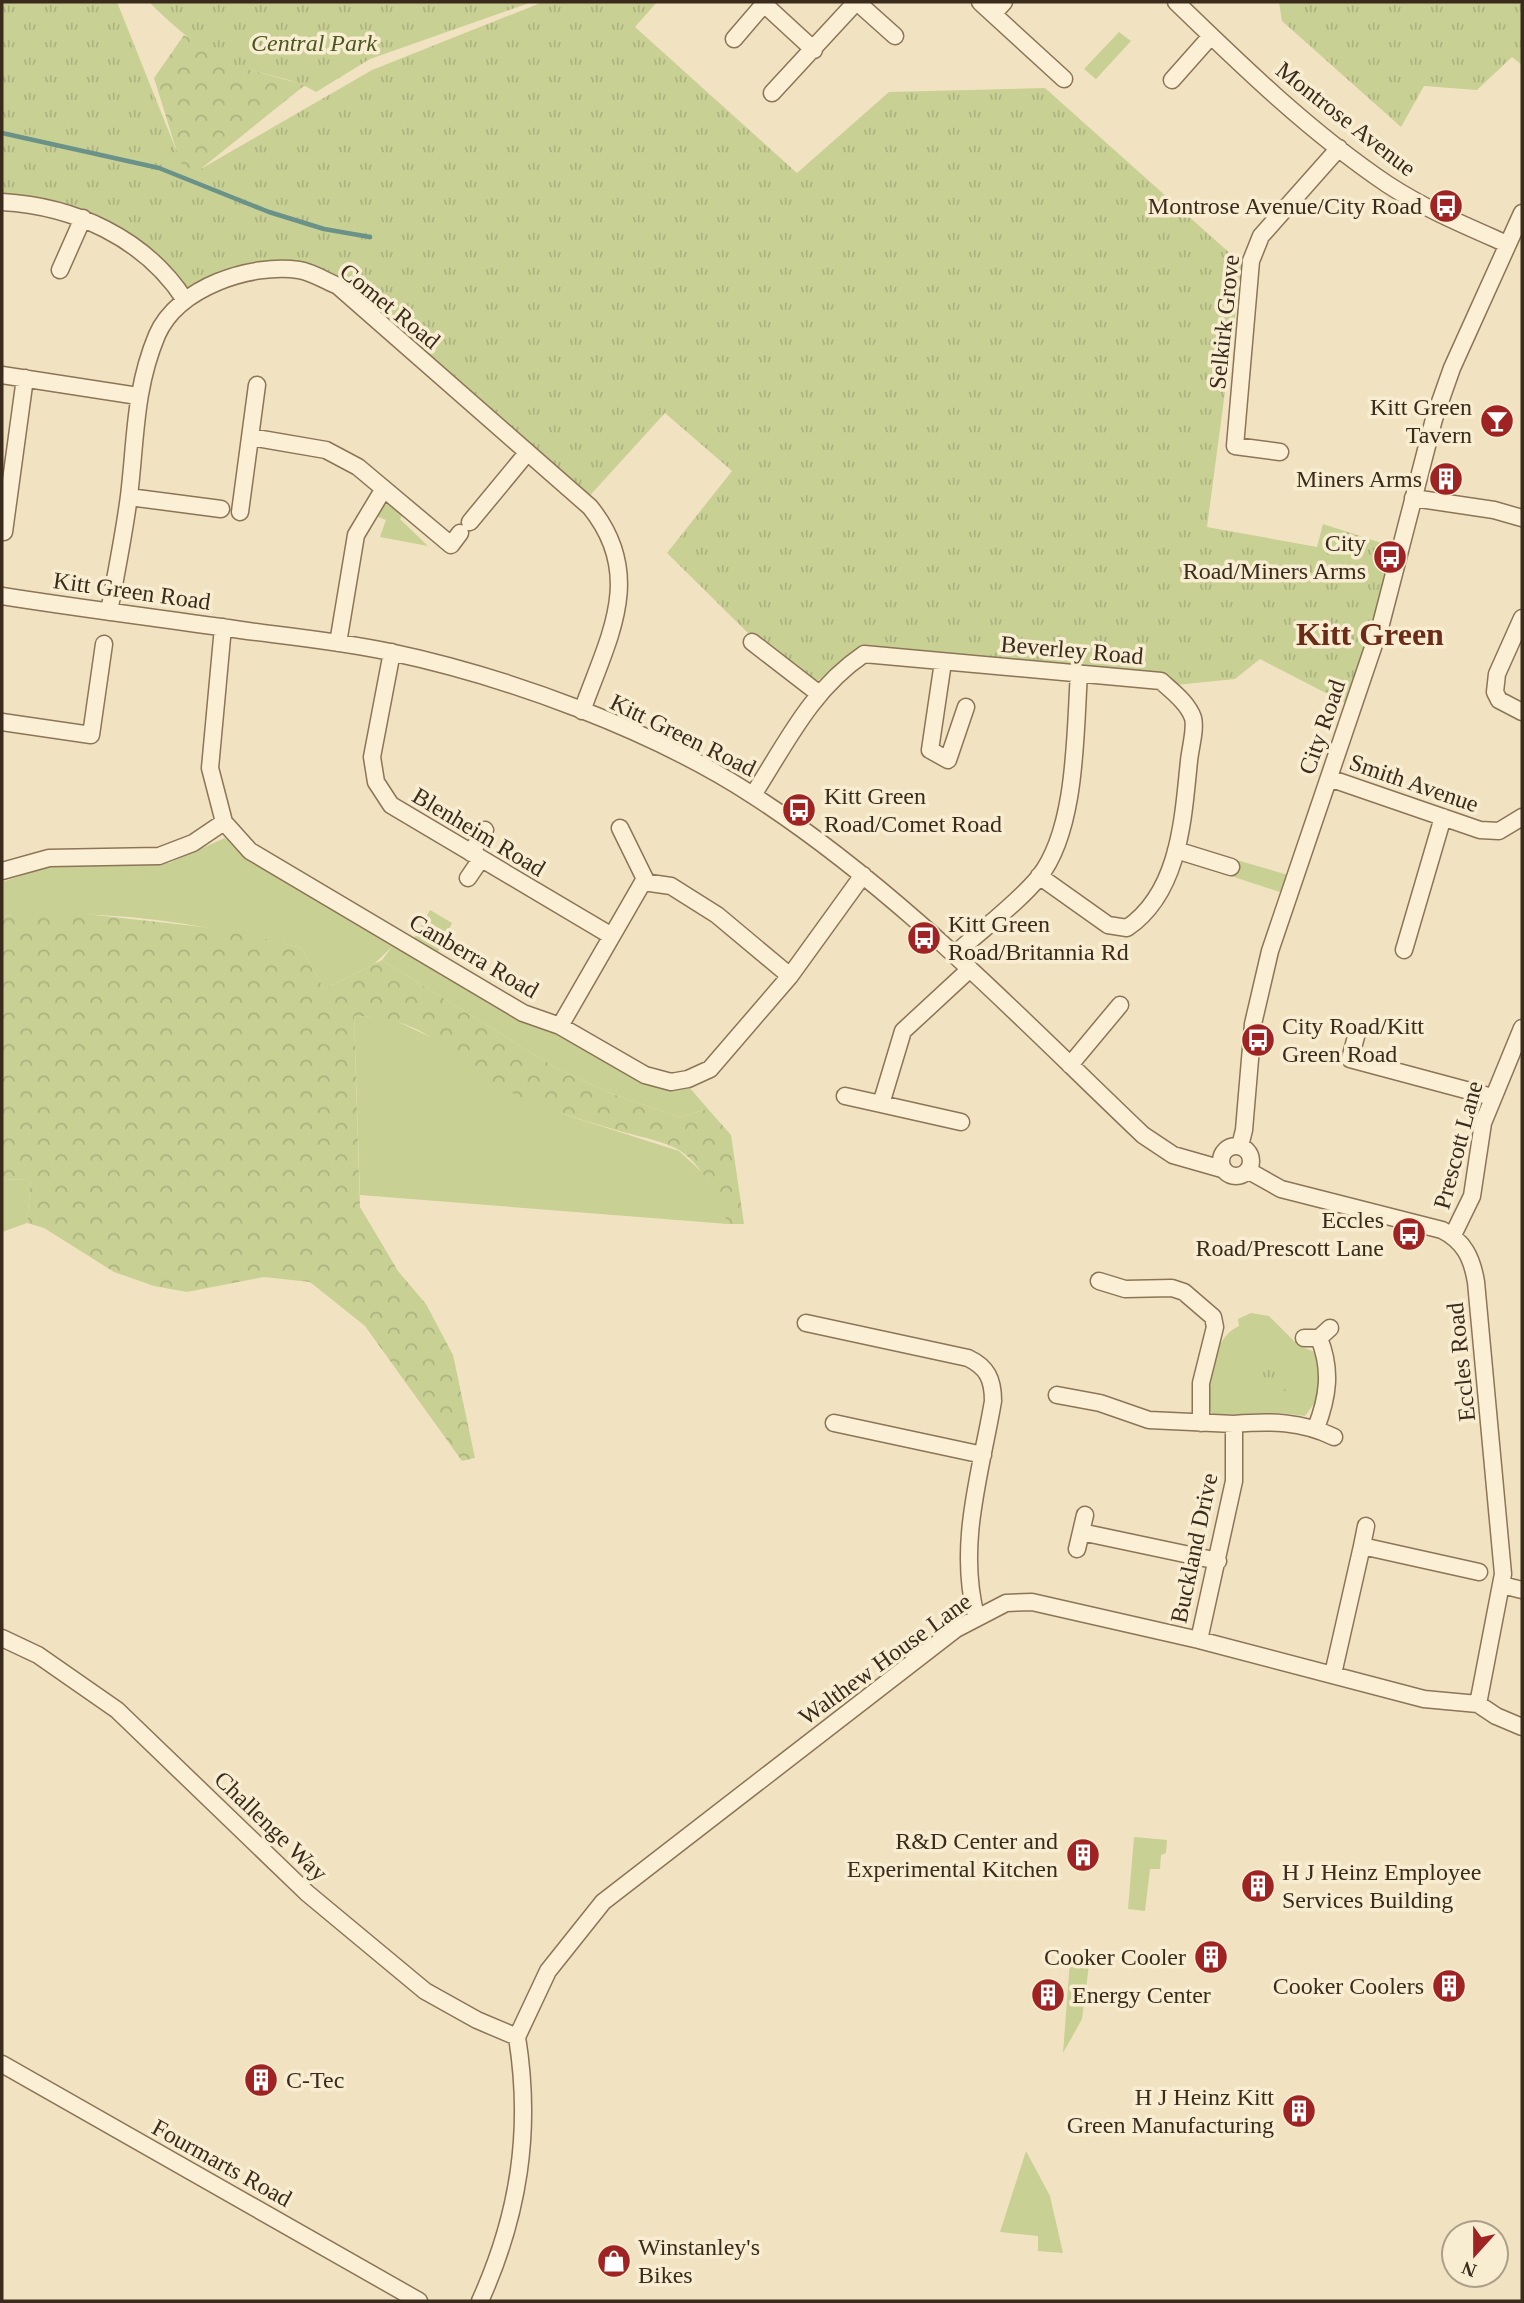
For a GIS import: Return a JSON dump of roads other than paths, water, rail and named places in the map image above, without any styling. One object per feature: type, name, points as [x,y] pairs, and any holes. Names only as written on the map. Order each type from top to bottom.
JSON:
[{"type":"street","points":[[772,93],[857,2],[895,36]]},
{"type":"street","points":[[980,2],[998,8],[1063,79]]},
{"type":"street","name":"Montrose Avenue","points":[[1175,2],[1339,148],[1387,183],[1426,207],[1507,244]]},
{"type":"street","points":[[734,39],[764,4],[814,50]]},
{"type":"street","points":[[1172,79],[1211,36]]},
{"type":"street","name":"Selkirk Grove","points":[[1280,452],[1235,446],[1251,261],[1261,236],[1339,148]]},
{"type":"street","points":[[2,202],[36,204],[83,218],[136,246],[185,300]]},
{"type":"street","name":"City Road","points":[[1240,1146],[1259,989],[1381,624],[1442,395],[1522,213]]},
{"type":"street","points":[[60,270],[83,218]]},
{"type":"street","name":"Comet Road","points":[[109,612],[129,497],[138,396],[158,332],[185,300],[229,278],[268,268],[302,270],[338,286],[590,507],[606,527],[620,565],[619,602],[582,711]]},
{"type":"street","points":[[2,375],[138,396]]},
{"type":"street","points":[[4,532],[25,378]]},
{"type":"street","points":[[240,512],[257,385]]},
{"type":"street","points":[[251,438],[326,450],[358,467],[451,545],[527,453]]},
{"type":"street","points":[[338,643],[355,535],[383,490]]},
{"type":"street","points":[[129,497],[221,509]]},
{"type":"street","points":[[1413,498],[1494,510],[1522,518]]},
{"type":"street","name":"Kitt Green Road","points":[[2,596],[391,652],[488,678],[582,711],[687,759],[753,795],[863,875],[955,954],[1143,1135],[1184,1160],[1222,1169]]},
{"type":"street","points":[[1522,618],[1494,684],[1499,700],[1522,712]]},
{"type":"street","name":"Canberra Road","points":[[223,627],[210,768],[224,822],[256,847],[523,1013],[560,1026],[645,1075],[671,1082],[688,1079],[710,1069],[790,976],[863,875]]},
{"type":"street","points":[[752,642],[818,693]]},
{"type":"street","points":[[2,722],[92,735],[104,644]]},
{"type":"street","name":"Blenheim Road","points":[[391,652],[372,757],[376,782],[391,806],[610,936]]},
{"type":"street","name":"Beverley Road","points":[[753,795],[818,693],[841,670],[864,654],[1161,681],[1179,697],[1193,718],[1182,830],[1171,868],[1156,896],[1139,920],[1127,928],[1108,925],[1039,876]]},
{"type":"street","points":[[943,662],[930,750],[948,760],[966,707]]},
{"type":"street","points":[[955,954],[1039,876],[1070,802],[1079,673]]},
{"type":"street","name":"Smith Avenue","points":[[1329,778],[1492,832],[1507,827],[1522,817]]},
{"type":"street","points":[[1404,950],[1443,817]]},
{"type":"street","points":[[2,871],[49,858],[159,856],[194,843],[224,822]]},
{"type":"street","points":[[620,828],[647,883]]},
{"type":"street","points":[[468,878],[485,830]]},
{"type":"street","points":[[1177,850],[1231,867]]},
{"type":"street","points":[[560,1026],[643,882],[671,886],[718,915],[790,976]]},
{"type":"street","points":[[881,1104],[903,1031],[970,969]]},
{"type":"street","points":[[1070,1065],[1119,1005]]},
{"type":"street","name":"Prescott Lane","points":[[1453,1235],[1472,1196],[1477,1145],[1492,1097],[1522,1028]]},
{"type":"street","points":[[1357,1033],[1350,1059],[1492,1097]]},
{"type":"street","points":[[845,1096],[961,1122]]},
{"type":"street","points":[[1240,1146],[1251,1157],[1249,1171],[1235,1177],[1222,1169],[1221,1159],[1225,1151],[1240,1146]]},
{"type":"street","points":[[1249,1171],[1281,1189],[1433,1226],[1453,1235]]},
{"type":"street","name":"Eccles Road","points":[[1453,1235],[1469,1254],[1476,1282],[1502,1542],[1502,1585],[1478,1704]]},
{"type":"street","points":[[1099,1281],[1125,1289],[1172,1288],[1184,1292],[1222,1323],[1201,1383],[1200,1423]]},
{"type":"street","points":[[806,1322],[968,1358],[982,1366],[993,1387],[984,1455],[968,1537],[967,1575],[976,1616]]},
{"type":"street","points":[[1316,1428],[1328,1383],[1327,1364],[1317,1335]]},
{"type":"street","points":[[1057,1395],[1100,1403],[1149,1420],[1234,1424],[1280,1422],[1316,1428],[1334,1437]]},
{"type":"street","points":[[834,1423],[984,1455]]},
{"type":"street","name":"Buckland Drive","points":[[1199,1640],[1234,1481],[1234,1424]]},
{"type":"street","points":[[1077,1549],[1085,1514]]},
{"type":"street","points":[[1333,1675],[1366,1526]]},
{"type":"street","points":[[1081,1532],[1217,1562]]},
{"type":"street","points":[[1362,1546],[1451,1574],[1479,1572]]},
{"type":"street","points":[[1502,1585],[1522,1590]]},
{"type":"street","name":"Walthew House Lane","points":[[517,2037],[548,1971],[603,1902],[976,1616],[1006,1603],[1031,1602],[1199,1640],[1424,1699],[1478,1704]]},
{"type":"street","name":"Challenge Way","points":[[2,1638],[38,1654],[117,1710],[307,1893],[425,1991],[477,2020],[517,2037]]},
{"type":"street","points":[[1478,1704],[1496,1716],[1522,1727]]},
{"type":"street","points":[[480,2301],[513,2212],[521,2166],[524,2081],[517,2037]]},
{"type":"street","name":"Fourmarts Road","points":[[2,2064],[419,2301]]},
{"type":"waterway","points":[[2,133],[159,168],[269,212],[324,229],[370,237]]},
{"type":"place","name":"Montrose Avenue/City Road","points":[[1446,206]]},
{"type":"place","name":"Kitt Green Tavern","points":[[1497,421]]},
{"type":"place","name":"Miners Arms","points":[[1446,479]]},
{"type":"place","name":"City Road/Miners Arms","points":[[1390,557]]},
{"type":"place","name":"Kitt Green Road/Comet Road","points":[[799,810]]},
{"type":"place","name":"Kitt Green Road/Britannia Rd","points":[[924,938]]},
{"type":"place","name":"City Road/Kitt Green Road","points":[[1258,1040]]},
{"type":"place","name":"Eccles Road/Prescott Lane","points":[[1409,1234]]},
{"type":"place","name":"R&D Center and Experimental Kitchen","points":[[1083,1855]]},
{"type":"place","name":"H J Heinz Employee Services Building","points":[[1258,1886]]},
{"type":"place","name":"Cooker Cooler","points":[[1211,1957]]},
{"type":"place","name":"Cooker Coolers","points":[[1449,1986]]},
{"type":"place","name":"Energy Center","points":[[1048,1995]]},
{"type":"place","name":"C-Tec","points":[[261,2080]]},
{"type":"place","name":"H J Heinz Kitt Green Manufacturing","points":[[1299,2111]]},
{"type":"place","name":"Winstanley's Bikes","points":[[614,2261]]},
{"type":"district","name":"Kitt Green","points":[[1370,634]]},
{"type":"park label","name":"Central Park","points":[[314,43]]}]
